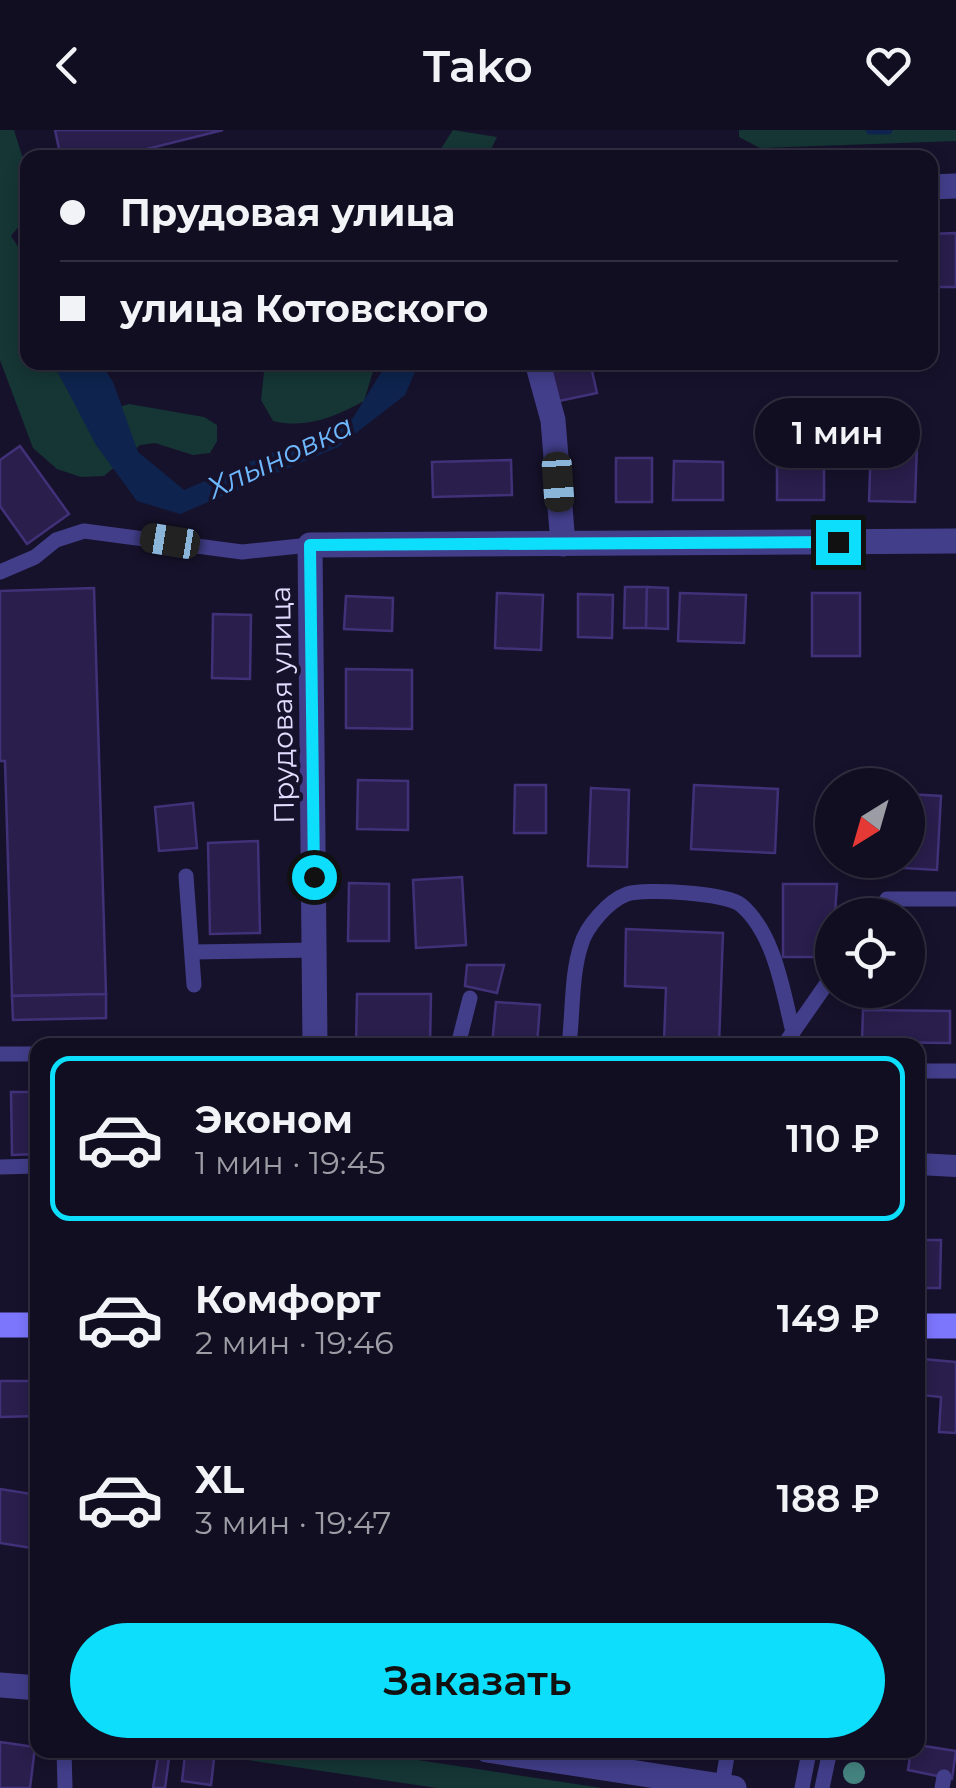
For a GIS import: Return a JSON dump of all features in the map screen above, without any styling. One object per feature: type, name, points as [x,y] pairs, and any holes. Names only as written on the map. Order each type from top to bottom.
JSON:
[{"type":"main road","points":[[0,1325],[30,1325]]},
{"type":"main road","points":[[925,1326],[956,1326]]},
{"type":"street","points":[[539,370],[554,420],[563,544]]},
{"type":"street","points":[[310,545],[956,541]]},
{"type":"street","name":"Прудовая улица","points":[[310,545],[315,1038]]},
{"type":"street","points":[[925,1164],[956,1166]]},
{"type":"street","points":[[0,1685],[30,1687]]},
{"type":"street","points":[[522,1758],[614,1779],[728,1787]]},
{"type":"lane","points":[[0,572],[35,557],[56,540],[84,531],[242,552],[310,545]]},
{"type":"lane","points":[[186,876],[194,985]]},
{"type":"lane","points":[[570,1038],[581,944],[602,912],[627,894],[706,894],[739,903],[762,932],[778,972],[788,1038]]},
{"type":"lane","points":[[925,899],[956,899]]},
{"type":"lane","points":[[192,952],[314,950]]},
{"type":"lane","points":[[460,1038],[470,998]]},
{"type":"lane","points":[[789,1038],[815,1000]]},
{"type":"lane","points":[[0,1054],[30,1054]]},
{"type":"lane","points":[[925,1070],[956,1071]]},
{"type":"lane","points":[[0,1153],[0,1166],[30,1166]]},
{"type":"lane","points":[[64,1758],[65,1788]]},
{"type":"lane","points":[[728,1758],[728,1787]]},
{"type":"lane","points":[[802,1788],[808,1758]]},
{"type":"lane","points":[[822,1788],[828,1758]]},
{"type":"green space","points":[[0,130],[14,130],[20,150],[20,225],[11,236],[20,250],[20,370],[87,370],[97,414],[129,404],[204,417],[217,425],[217,441],[210,453],[193,455],[155,443],[140,445],[104,476],[81,477],[57,469],[33,448],[0,360]]},
{"type":"green space","points":[[453,130],[497,137],[490,150],[440,150]]},
{"type":"green space","points":[[739,130],[956,130],[956,141],[760,148],[739,137]]},
{"type":"green space","points":[[264,370],[373,370],[364,401],[309,422],[273,421],[261,400]]},
{"type":"green space","points":[[405,1758],[602,1788],[437,1788],[241,1759]]},
{"type":"water","name":"Хлыновка","points":[[57,370],[105,370],[138,452],[184,490],[353,418],[383,370],[416,370],[405,395],[338,447],[180,514],[137,501],[96,445]]},
{"type":"building","points":[[55,130],[223,130],[143,150],[59,150]]},
{"type":"building","points":[[956,233],[956,287],[938,287],[938,234]]},
{"type":"building","points":[[552,370],[592,370],[597,393],[559,401]]},
{"type":"building","points":[[871,443],[917,445],[915,502],[869,501]]},
{"type":"building","points":[[20,446],[69,514],[27,544],[0,506],[0,460]]},
{"type":"building","points":[[777,449],[824,450],[824,500],[777,500]]},
{"type":"building","points":[[616,458],[652,458],[652,502],[616,502]]},
{"type":"building","points":[[511,460],[512,495],[433,497],[432,462]]},
{"type":"building","points":[[674,461],[723,462],[723,500],[673,500]]},
{"type":"building","points":[[625,587],[647,587],[646,628],[624,628]]},
{"type":"building","points":[[647,587],[668,588],[668,629],[646,628]]},
{"type":"building","points":[[94,588],[106,994],[12,996],[5,761],[0,761],[0,591]]},
{"type":"building","points":[[497,593],[543,595],[541,650],[495,648]]},
{"type":"building","points":[[680,593],[746,595],[744,643],[678,641]]},
{"type":"building","points":[[812,593],[860,593],[860,656],[812,656]]},
{"type":"building","points":[[578,594],[613,595],[612,638],[578,637]]},
{"type":"building","points":[[346,596],[393,598],[392,631],[344,629]]},
{"type":"building","points":[[213,614],[251,615],[250,679],[212,678]]},
{"type":"building","points":[[346,669],[412,670],[412,729],[346,728]]},
{"type":"building","points":[[358,780],[408,781],[408,830],[357,829]]},
{"type":"building","points":[[515,785],[546,785],[546,833],[514,833]]},
{"type":"building","points":[[694,785],[778,789],[775,853],[691,849]]},
{"type":"building","points":[[591,788],[629,790],[627,867],[588,866]]},
{"type":"building","points":[[925,795],[941,796],[937,870],[925,869]]},
{"type":"building","points":[[193,803],[197,848],[159,851],[155,807]]},
{"type":"building","points":[[258,841],[260,933],[210,934],[208,843]]},
{"type":"building","points":[[462,877],[466,945],[416,948],[413,880]]},
{"type":"building","points":[[349,883],[389,884],[389,941],[348,941]]},
{"type":"building","points":[[783,884],[837,884],[836,898],[815,898],[815,957],[783,957]]},
{"type":"building","points":[[626,929],[723,933],[719,1038],[664,1038],[666,988],[625,986]]},
{"type":"building","points":[[467,965],[504,965],[497,993],[465,986]]},
{"type":"building","points":[[106,994],[106,1018],[13,1020],[12,996]]},
{"type":"building","points":[[357,994],[431,994],[430,1038],[356,1038]]},
{"type":"building","points":[[496,1002],[540,1005],[538,1038],[493,1038]]},
{"type":"building","points":[[863,1010],[950,1011],[950,1043],[925,1043],[925,1038],[862,1038]]},
{"type":"building","points":[[11,1092],[30,1092],[30,1154],[12,1155]]},
{"type":"building","points":[[925,1240],[941,1240],[940,1288],[925,1288]]},
{"type":"building","points":[[925,1359],[956,1362],[956,1433],[939,1432],[941,1397],[925,1395]]},
{"type":"building","points":[[0,1381],[30,1381],[30,1416],[0,1417]]},
{"type":"building","points":[[0,1489],[30,1494],[30,1548],[0,1543]]},
{"type":"building","points":[[0,1742],[30,1746],[30,1758],[34,1758],[30,1788],[0,1788]]},
{"type":"building","points":[[925,1746],[956,1751],[952,1779],[908,1770],[910,1758],[925,1758]]},
{"type":"building","points":[[158,1758],[169,1758],[165,1788],[153,1788]]},
{"type":"building","points":[[185,1758],[214,1759],[211,1785],[182,1781]]},
{"type":"waterway","points":[[870,130],[888,130]]},
{"type":"route","points":[[314,877],[310,545],[838,542]]}]
